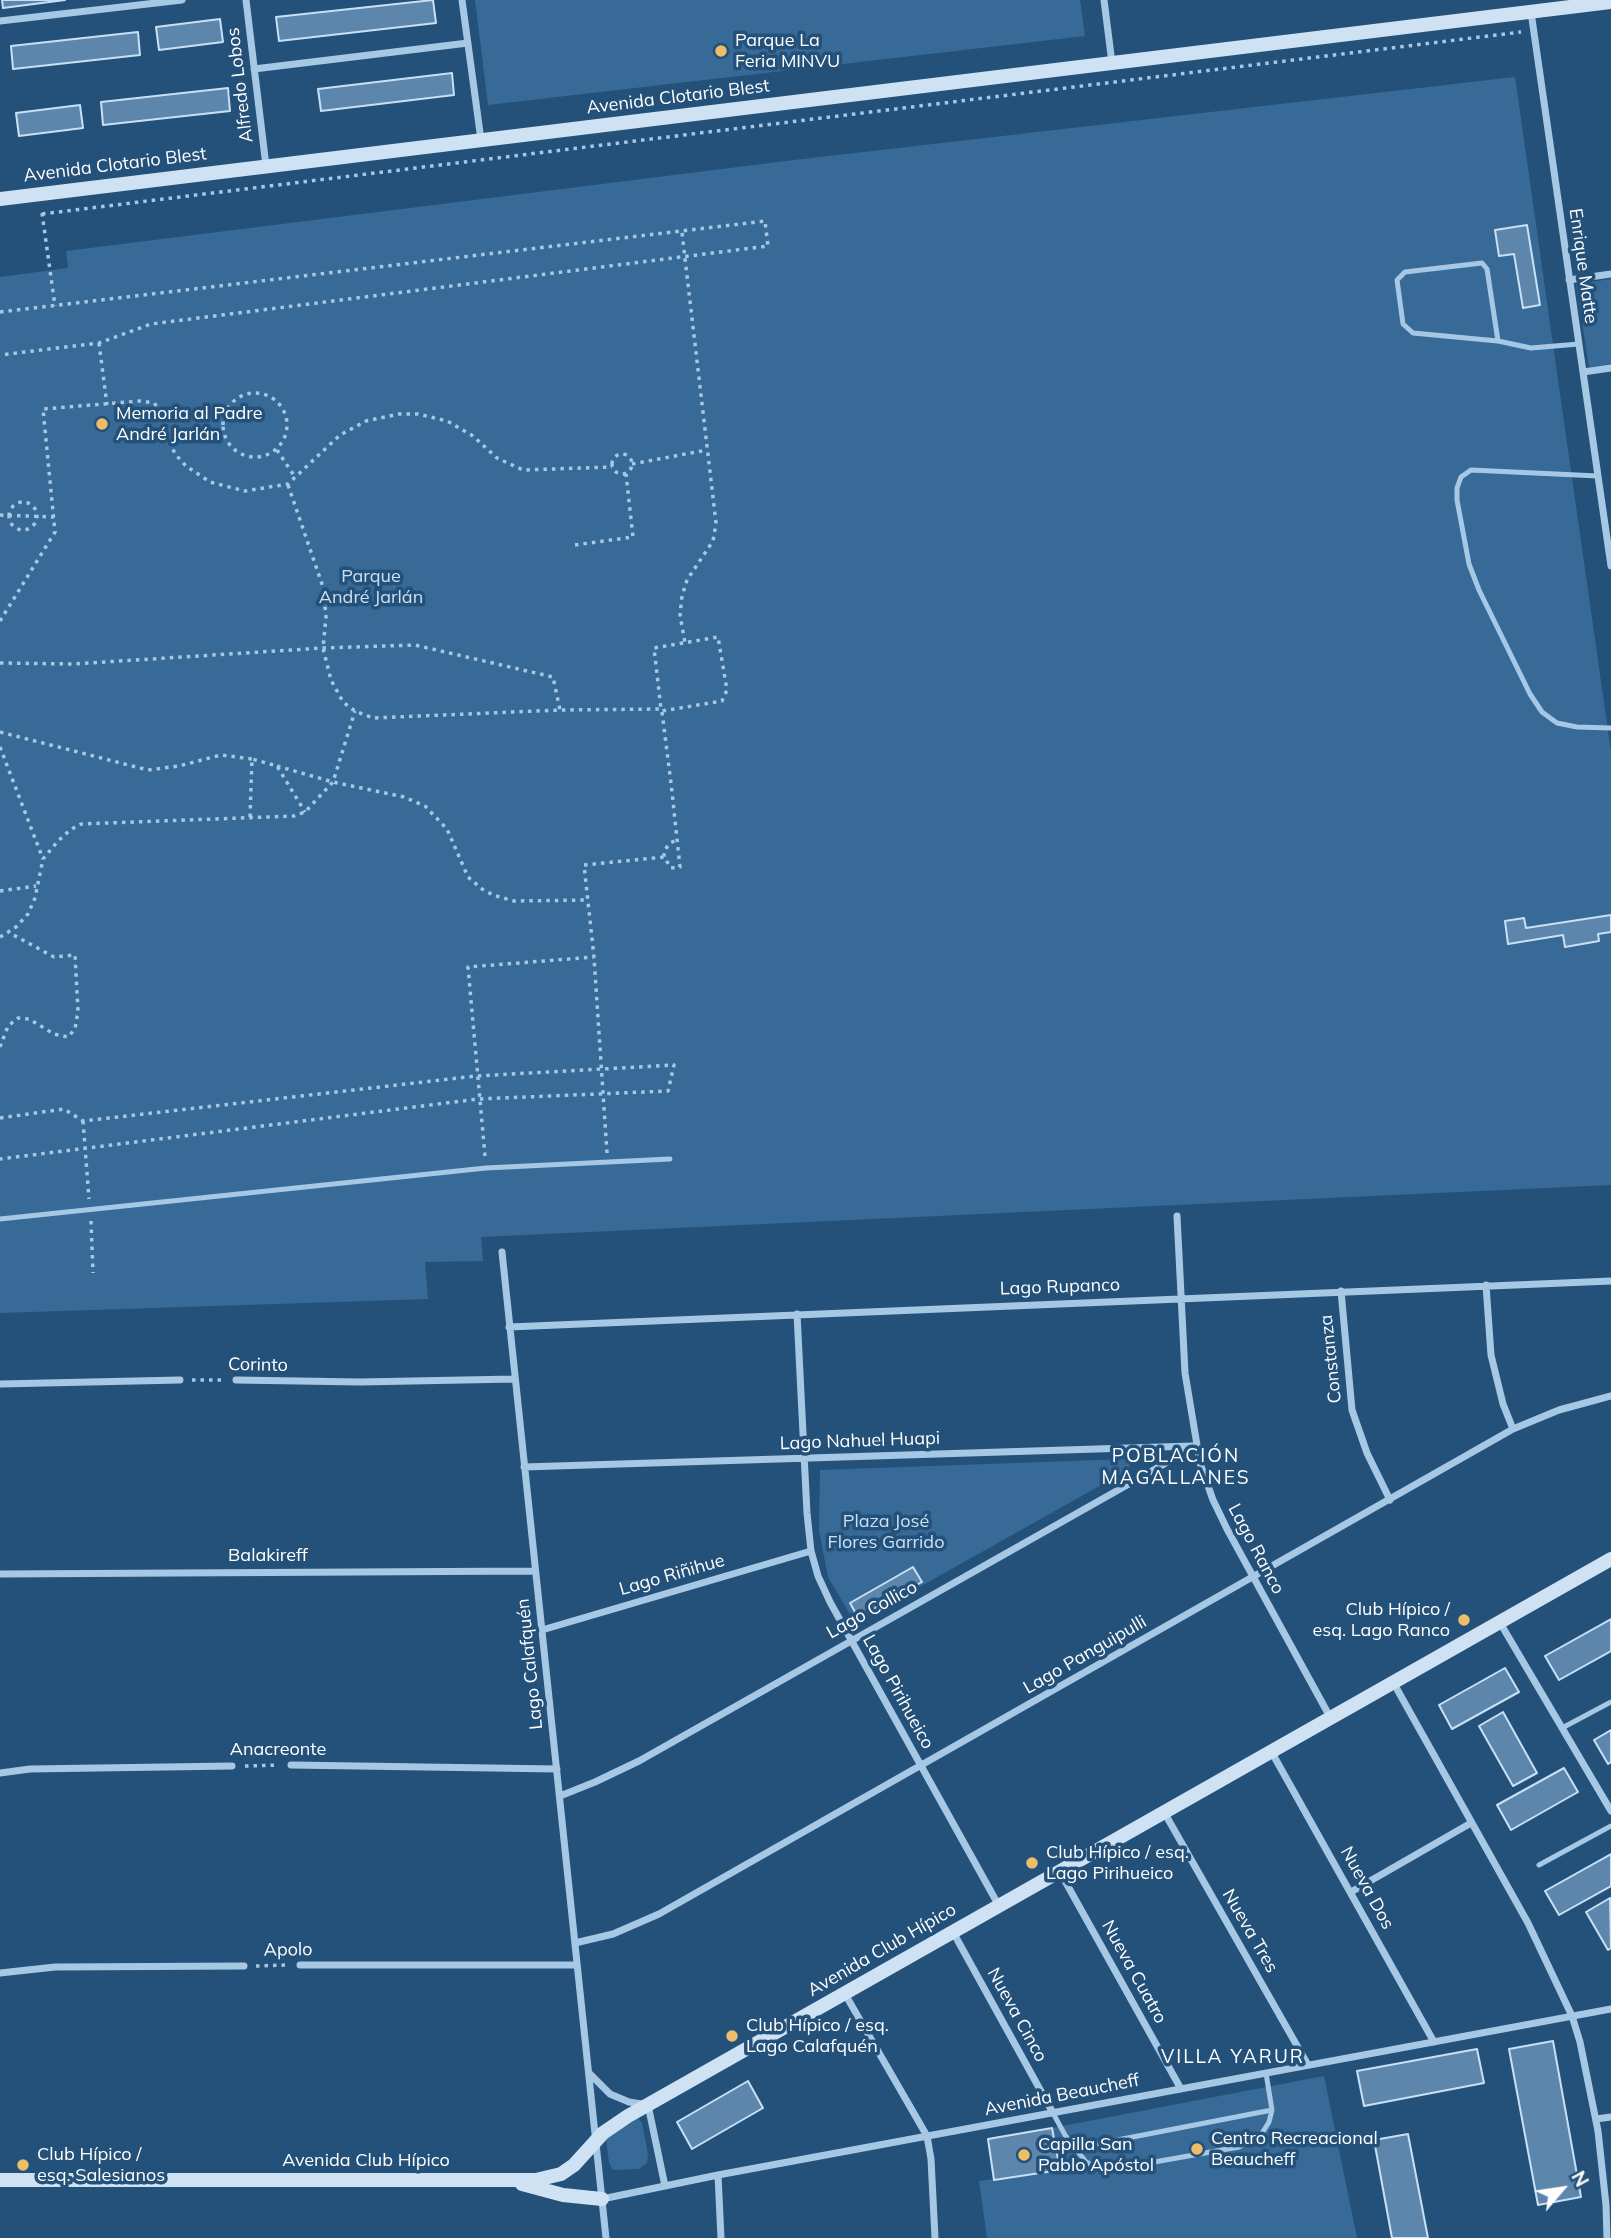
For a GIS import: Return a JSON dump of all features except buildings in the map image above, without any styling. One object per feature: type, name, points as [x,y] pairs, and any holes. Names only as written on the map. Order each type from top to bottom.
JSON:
[{"type":"main road","name":"Avenida Clotario Blest","points":[[0,199],[1611,2]]},
{"type":"main road","name":"Avenida Club Hípico","points":[[0,2180],[551,2178],[574,2165],[614,2125],[648,2105],[1611,1559]]},
{"type":"main road","points":[[511,2180],[563,2195],[602,2199]]},
{"type":"street","points":[[0,21],[182,0]]},
{"type":"street","name":"Alfredo Lobos","points":[[246,0],[266,166]]},
{"type":"street","points":[[462,0],[481,140]]},
{"type":"street","points":[[1104,0],[1112,63]]},
{"type":"street","name":"Enrique Matte","points":[[1531,12],[1598,476],[1607,514],[1611,566]]},
{"type":"street","points":[[254,69],[468,43]]},
{"type":"street","points":[[1569,280],[1611,274]]},
{"type":"street","points":[[1583,372],[1611,368]]},
{"type":"street","name":"Lago Ranco","points":[[1177,1216],[1187,1385],[1196,1446],[1213,1500],[1330,1717]]},
{"type":"street","name":"Lago Calafquén","points":[[502,1252],[606,2238]]},
{"type":"street","name":"Lago Rupanco","points":[[509,1327],[1611,1280]]},
{"type":"street","points":[[1486,1285],[1491,1355],[1503,1404],[1514,1429]]},
{"type":"street","name":"Constanza","points":[[1341,1291],[1352,1410],[1367,1453],[1390,1500]]},
{"type":"street","name":"Lago Pirihueico","points":[[797,1314],[811,1550],[823,1590],[999,1906]]},
{"type":"street","name":"Corinto","points":[[236,1380],[360,1382],[515,1378]]},
{"type":"street","points":[[0,1384],[180,1380]]},
{"type":"street","name":"Lago Panguipulli","points":[[575,1943],[613,1934],[639,1924],[1514,1429],[1559,1410],[1611,1396]]},
{"type":"street","name":"Lago Nahuel Huapi","points":[[524,1467],[1196,1446]]},
{"type":"street","name":"Lago Collico","points":[[560,1796],[639,1761],[1196,1446]]},
{"type":"street","name":"Lago Riñihue","points":[[542,1630],[811,1550]]},
{"type":"street","name":"Balakireff","points":[[0,1574],[536,1571]]},
{"type":"street","points":[[1498,1621],[1611,1811]]},
{"type":"street","points":[[1392,1681],[1528,1923],[1572,2016],[1596,2119],[1609,2204],[1607,2238]]},
{"type":"street","name":"Nueva Dos","points":[[1271,1751],[1434,2042]]},
{"type":"street","name":"Anacreonte","points":[[291,1765],[557,1769]]},
{"type":"street","name":"Anacreonte","points":[[0,1773],[30,1769],[232,1766]]},
{"type":"street","name":"Nueva Tres","points":[[1164,1812],[1308,2065]]},
{"type":"street","points":[[1351,1892],[1471,1823]]},
{"type":"street","name":"Nueva Cuatro","points":[[1059,1872],[1181,2089]]},
{"type":"street","name":"Nueva Cinco","points":[[953,1932],[1053,2113]]},
{"type":"street","name":"Apolo","points":[[300,1965],[578,1965]]},
{"type":"street","name":"Apolo","points":[[0,1973],[55,1967],[244,1966]]},
{"type":"street","points":[[845,1994],[927,2136],[931,2159],[935,2238]]},
{"type":"street","name":"Avenida Beaucheff","points":[[602,2199],[718,2175],[1611,2009]]},
{"type":"street","points":[[589,2073],[610,2094],[629,2102],[648,2105],[665,2186]]},
{"type":"street","points":[[1596,2119],[1611,2117]]},
{"type":"street","points":[[718,2175],[721,2238]]},
{"type":"lane","points":[[1498,341],[1488,269],[1482,263],[1405,272],[1397,280],[1404,324],[1413,333],[1498,341],[1531,348],[1579,344]]},
{"type":"lane","points":[[1598,476],[1471,470],[1461,477],[1457,500],[1469,564],[1479,590],[1530,694],[1542,712],[1558,723],[1577,727],[1611,728]]},
{"type":"lane","points":[[0,1219],[486,1168],[670,1159]]},
{"type":"lane","points":[[1562,1728],[1611,1702]]},
{"type":"lane","points":[[1539,1865],[1611,1826]]},
{"type":"lane","points":[[1053,2113],[1086,2162],[1096,2167],[1126,2167],[1239,2147],[1261,2134],[1269,2122],[1272,2110],[1266,2073]]},
{"type":"lane","points":[[1076,2148],[1272,2110]]},
{"type":"path","points":[[42,214],[1533,31]]},
{"type":"path","points":[[40,194],[55,306]]},
{"type":"path","points":[[0,312],[765,221],[768,246],[151,324],[99,343],[0,355]]},
{"type":"path","points":[[682,232],[716,523],[713,541],[687,580],[681,596],[680,615],[685,643]]},
{"type":"path","points":[[99,343],[107,405]]},
{"type":"path","points":[[260,393],[278,402],[288,421],[284,441],[277,450],[268,456],[257,458],[236,452],[223,433],[222,422],[231,402],[240,396],[260,393]]},
{"type":"path","points":[[0,621],[55,532],[43,410],[140,401],[155,403],[163,414],[166,433],[175,454],[194,473],[210,482],[245,491],[288,484],[330,442],[350,428],[375,418],[407,414],[428,416],[455,425],[473,436],[497,458],[523,470],[612,467],[619,474],[626,474],[631,470],[632,464],[627,456],[621,454],[613,460],[612,467]]},
{"type":"path","points":[[277,450],[295,478]]},
{"type":"path","points":[[632,464],[707,450]]},
{"type":"path","points":[[575,545],[633,537],[626,474]]},
{"type":"path","points":[[288,484],[323,587],[326,617],[324,648],[337,693],[343,702],[355,711],[373,718],[560,710],[661,710],[722,701],[727,690],[718,637],[654,648],[661,710],[680,867],[671,867],[664,857]]},
{"type":"path","points":[[21,502],[31,504],[37,516],[34,524],[23,530],[11,524],[8,516],[12,506],[21,502]]},
{"type":"path","points":[[0,515],[54,517]]},
{"type":"path","points":[[0,663],[73,664],[415,645],[553,677],[560,710]]},
{"type":"path","points":[[0,937],[28,914],[43,859],[58,841],[81,824],[294,816],[304,812],[333,782],[355,711]]},
{"type":"path","points":[[0,732],[148,770],[178,766],[221,755],[252,759],[333,782],[404,797],[425,806],[447,829],[468,877],[482,889],[514,901],[587,900]]},
{"type":"path","points":[[0,747],[43,859]]},
{"type":"path","points":[[250,818],[252,759]]},
{"type":"path","points":[[276,766],[304,812]]},
{"type":"path","points":[[664,857],[667,847],[677,840]]},
{"type":"path","points":[[607,1162],[603,1069],[584,864],[664,857]]},
{"type":"path","points":[[0,891],[37,886]]},
{"type":"path","points":[[0,1047],[8,1026],[18,1018],[29,1019],[54,1034],[68,1037],[75,1029],[78,1011],[75,955],[54,957],[8,932]]},
{"type":"path","points":[[486,1168],[468,967],[594,957]]},
{"type":"path","points":[[0,1118],[64,1109],[83,1121],[476,1076],[674,1065],[668,1091],[478,1099],[0,1159]]},
{"type":"path","name":"Corinto","points":[[180,1380],[236,1380]]},
{"type":"path","name":"Anacreonte","points":[[232,1766],[291,1765]]},
{"type":"path","name":"Apolo","points":[[244,1966],[300,1965]]},
{"type":"green space","name":"Parque La Feria MINVU","points":[[475,0],[1080,0],[1085,36],[488,105]]},
{"type":"green space","name":"Parque André Jarlán","points":[[1515,77],[1611,752],[1611,1185],[481,1237],[483,1261],[425,1262],[428,1299],[0,1313],[0,277],[68,268],[66,251],[794,160]]},
{"type":"green space","points":[[1611,279],[1611,364],[1589,367],[1576,284]]},
{"type":"green space","name":"Plaza José Flores Garrido","points":[[1128,1459],[1130,1469],[855,1623],[828,1577],[819,1531],[820,1470]]},
{"type":"green space","name":"Centro Recreacional Beaucheff","points":[[1324,2076],[1357,2238],[987,2238],[979,2181],[1059,2170],[1052,2128]]},
{"type":"green space","points":[[638,2118],[642,2123],[648,2154],[647,2163],[639,2169],[613,2170],[609,2163],[606,2138]]},
{"type":"place","name":"Parque La Feria MINVU","points":[[721,51]]},
{"type":"place","name":"Memoria al Padre André Jarlán","points":[[102,424]]},
{"type":"place","name":"Club Hípico / esq. Lago Ranco","points":[[1464,1620]]},
{"type":"place","name":"Club Hípico / esq. Lago Pirihueico","points":[[1032,1863]]},
{"type":"place","name":"Club Hípico / esq. Lago Calafquén","points":[[732,2036]]},
{"type":"place","name":"Centro Recreacional Beaucheff","points":[[1197,2149]]},
{"type":"place","name":"Capilla San Pablo Apóstol","points":[[1024,2155]]},
{"type":"place","name":"Club Hípico / esq. Salesianos","points":[[23,2165]]},
{"type":"district","name":"POBLACIÓN MAGALLANES","points":[[1176,1467]]},
{"type":"district","name":"VILLA YARUR","points":[[1233,2057]]}]
